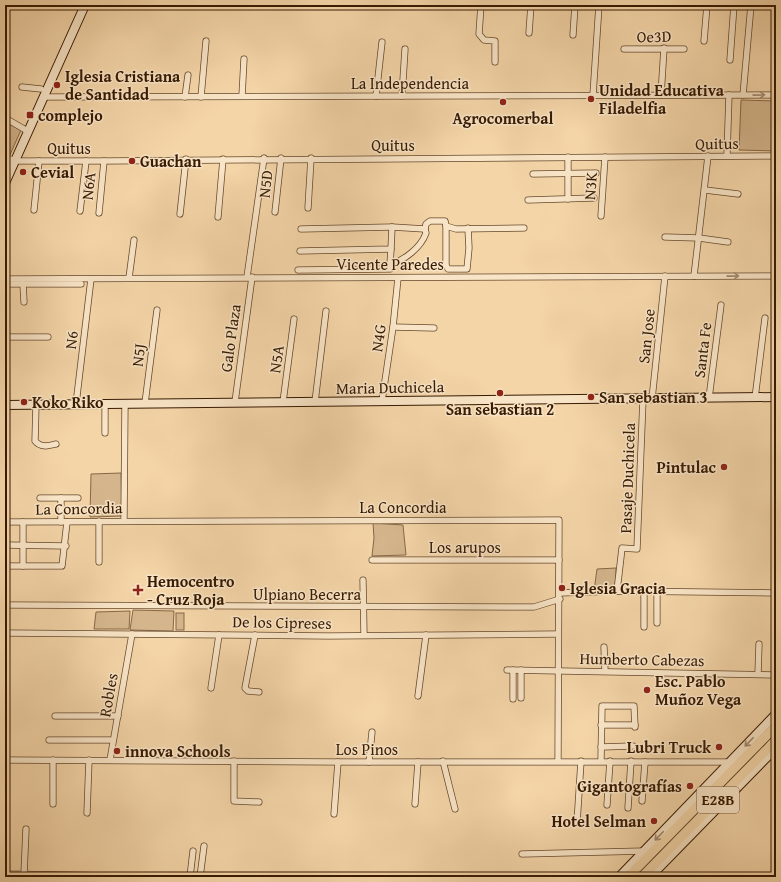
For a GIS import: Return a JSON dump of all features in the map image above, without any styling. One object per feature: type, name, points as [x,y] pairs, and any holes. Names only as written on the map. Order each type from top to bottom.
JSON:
[{"type":"highway","name":"E28B","points":[[628,877],[776,726]]},
{"type":"highway","name":"E28B","points":[[642,877],[776,740]]},
{"type":"highway","points":[[675,842],[670,842],[669,838],[680,824]]},
{"type":"highway","points":[[660,858],[668,846],[666,842],[662,843]]},
{"type":"main road","points":[[5,170],[12,160],[79,5]]},
{"type":"main road","points":[[5,183],[24,129],[85,5]]},
{"type":"main road","name":"Maria Duchicela","points":[[5,405],[776,397]]},
{"type":"main road","points":[[619,877],[776,714]]},
{"type":"main road","points":[[652,876],[776,748]]},
{"type":"street","points":[[481,5],[479,34],[484,40],[496,41],[495,62]]},
{"type":"street","points":[[529,33],[532,5]]},
{"type":"street","points":[[573,35],[575,5]]},
{"type":"street","points":[[593,95],[600,5]]},
{"type":"street","points":[[704,41],[707,5]]},
{"type":"street","points":[[730,60],[734,5]]},
{"type":"street","points":[[743,95],[751,5]]},
{"type":"street","points":[[201,97],[206,41]]},
{"type":"street","points":[[376,96],[382,42]]},
{"type":"street","points":[[661,95],[664,48]]},
{"type":"street","name":"Oe3D","points":[[624,50],[664,48],[684,49]]},
{"type":"street","points":[[402,96],[405,49]]},
{"type":"street","points":[[242,96],[244,59]]},
{"type":"street","points":[[185,97],[188,75]]},
{"type":"street","name":"La Independencia","points":[[22,87],[42,93],[185,97],[776,95]]},
{"type":"street","points":[[727,155],[729,95]]},
{"type":"street","points":[[5,118],[24,129]]},
{"type":"street","points":[[694,276],[708,156]]},
{"type":"street","name":"Quitus","points":[[12,160],[104,161],[264,158],[776,156]]},
{"type":"street","name":"N3K","points":[[601,216],[605,157]]},
{"type":"street","name":"Galo Plaza","points":[[235,402],[264,158]]},
{"type":"street","name":"N5D","points":[[275,212],[281,158]]},
{"type":"street","points":[[308,208],[311,158]]},
{"type":"street","points":[[568,158],[568,199]]},
{"type":"street","points":[[180,214],[186,159]]},
{"type":"street","points":[[218,217],[223,159]]},
{"type":"street","points":[[34,210],[39,161]]},
{"type":"street","points":[[80,211],[86,161]]},
{"type":"street","name":"N6A","points":[[99,213],[104,161]]},
{"type":"street","points":[[533,174],[596,173]]},
{"type":"street","points":[[704,190],[738,194]]},
{"type":"street","points":[[528,200],[594,198]]},
{"type":"street","points":[[298,270],[390,267],[402,260],[419,245],[426,233],[426,224],[430,220],[445,221],[446,265],[448,269],[466,269],[469,248],[468,228]]},
{"type":"street","points":[[446,226],[456,229],[524,228]]},
{"type":"street","points":[[301,229],[392,227],[425,229]]},
{"type":"street","points":[[389,278],[392,227]]},
{"type":"street","points":[[665,237],[699,238],[728,242]]},
{"type":"street","points":[[129,278],[134,240]]},
{"type":"street","points":[[300,251],[391,250]]},
{"type":"street","name":"San Jose","points":[[652,399],[665,276]]},
{"type":"street","name":"Vicente Paredes","points":[[5,279],[776,276]]},
{"type":"street","name":"N6","points":[[76,404],[92,278]]},
{"type":"street","name":"N4G","points":[[382,401],[393,327],[398,278]]},
{"type":"street","points":[[5,284],[81,284]]},
{"type":"street","points":[[23,284],[24,302]]},
{"type":"street","name":"Santa Fe","points":[[709,398],[721,305]]},
{"type":"street","name":"N5J","points":[[145,403],[157,310]]},
{"type":"street","points":[[315,402],[326,312]]},
{"type":"street","points":[[755,398],[765,318]]},
{"type":"street","name":"N5A","points":[[283,402],[294,319]]},
{"type":"street","points":[[393,327],[434,328]]},
{"type":"street","points":[[5,337],[48,337]]},
{"type":"street","name":"Pasaje Duchicela","points":[[617,591],[622,548],[637,549],[643,399]]},
{"type":"street","points":[[124,520],[125,403]]},
{"type":"street","points":[[105,404],[105,433]]},
{"type":"street","points":[[36,405],[35,441],[38,445],[44,446],[56,444]]},
{"type":"street","points":[[40,498],[78,498]]},
{"type":"street","points":[[5,566],[62,566],[66,546],[61,498]]},
{"type":"street","name":"La Concordia","points":[[5,522],[124,520],[559,520],[560,596],[558,634],[558,761]]},
{"type":"street","points":[[99,521],[99,562]]},
{"type":"street","points":[[23,522],[23,566]]},
{"type":"street","points":[[5,544],[66,546]]},
{"type":"street","name":"Los arupos","points":[[372,560],[559,560]]},
{"type":"street","points":[[363,580],[364,635]]},
{"type":"street","name":"Ulpiano Becerra","points":[[5,605],[534,607],[560,596],[617,591],[776,593]]},
{"type":"street","points":[[644,591],[644,627]]},
{"type":"street","points":[[657,591],[657,623]]},
{"type":"street","name":"De los Cipreses","points":[[5,633],[219,635],[558,634]]},
{"type":"street","name":"Robles","points":[[110,760],[132,634]]},
{"type":"street","points":[[211,688],[219,635]]},
{"type":"street","points":[[255,635],[245,688],[248,691],[259,692]]},
{"type":"street","points":[[418,696],[426,635]]},
{"type":"street","points":[[758,674],[759,644]]},
{"type":"street","points":[[604,647],[605,671]]},
{"type":"street","name":"Humberto Cabezas","points":[[506,670],[776,675]]},
{"type":"street","points":[[513,670],[513,699]]},
{"type":"street","points":[[521,670],[521,698]]},
{"type":"street","points":[[601,725],[635,726],[634,706],[602,706],[601,725],[601,761]]},
{"type":"street","points":[[55,716],[118,716]]},
{"type":"street","points":[[369,762],[372,732]]},
{"type":"street","points":[[49,740],[113,740]]},
{"type":"street","points":[[601,746],[633,746]]},
{"type":"street","name":"Los Pinos","points":[[5,760],[730,762]]},
{"type":"street","points":[[53,760],[53,804]]},
{"type":"street","points":[[87,813],[89,760]]},
{"type":"street","points":[[234,761],[234,801],[259,802]]},
{"type":"street","points":[[577,823],[581,761]]},
{"type":"street","points":[[607,805],[610,761]]},
{"type":"street","points":[[334,814],[338,762]]},
{"type":"street","points":[[415,804],[418,762]]},
{"type":"street","points":[[443,762],[454,809]]},
{"type":"street","points":[[628,808],[631,762]]},
{"type":"street","points":[[642,801],[645,762]]},
{"type":"street","points":[[26,829],[27,875]]},
{"type":"street","points":[[200,877],[204,846]]},
{"type":"street","points":[[190,877],[193,851]]},
{"type":"street","points":[[522,854],[644,851]]},
{"type":"street","points":[[5,874],[42,876],[181,877]]},
{"type":"shaded area","points":[[741,100],[776,101],[776,151],[739,150]]},
{"type":"shaded area","points":[[5,122],[21,130],[5,166]]},
{"type":"shaded area","points":[[121,473],[122,516],[90,517],[91,474]]},
{"type":"shaded area","points":[[373,523],[403,525],[406,555],[372,556],[374,538]]},
{"type":"shaded area","points":[[616,568],[616,590],[594,591],[597,569]]},
{"type":"shaded area","points":[[133,610],[174,611],[173,631],[130,630]]},
{"type":"shaded area","points":[[130,611],[129,629],[94,629],[96,612]]},
{"type":"shaded area","points":[[176,613],[184,613],[184,630],[176,630]]},
{"type":"place","name":"Iglesia Cristiana de Santidad","points":[[57,85]]},
{"type":"place","name":"Unidad Educativa Filadelfia","points":[[591,99]]},
{"type":"place","name":"Agrocomerbal","points":[[503,102]]},
{"type":"place","name":"complejo","points":[[30,115]]},
{"type":"place","name":"Guachan","points":[[132,161]]},
{"type":"place","name":"Cevial","points":[[23,172]]},
{"type":"place","name":"San sebastian 2","points":[[500,393]]},
{"type":"place","name":"San sebastian 3","points":[[591,397]]},
{"type":"place","name":"Koko Riko","points":[[24,402]]},
{"type":"place","name":"Pintulac","points":[[724,467]]},
{"type":"place","name":"Iglesia Gracia","points":[[562,588]]},
{"type":"place","name":"Hemocentro - Cruz Roja","points":[[138,590]]},
{"type":"place","name":"Esc. Pablo Muñoz Vega","points":[[647,690]]},
{"type":"place","name":"Lubri Truck","points":[[719,747]]},
{"type":"place","name":"innova Schools","points":[[117,751]]},
{"type":"place","name":"Gigantografías","points":[[690,786]]},
{"type":"place","name":"Hotel Selman","points":[[654,821]]}]
